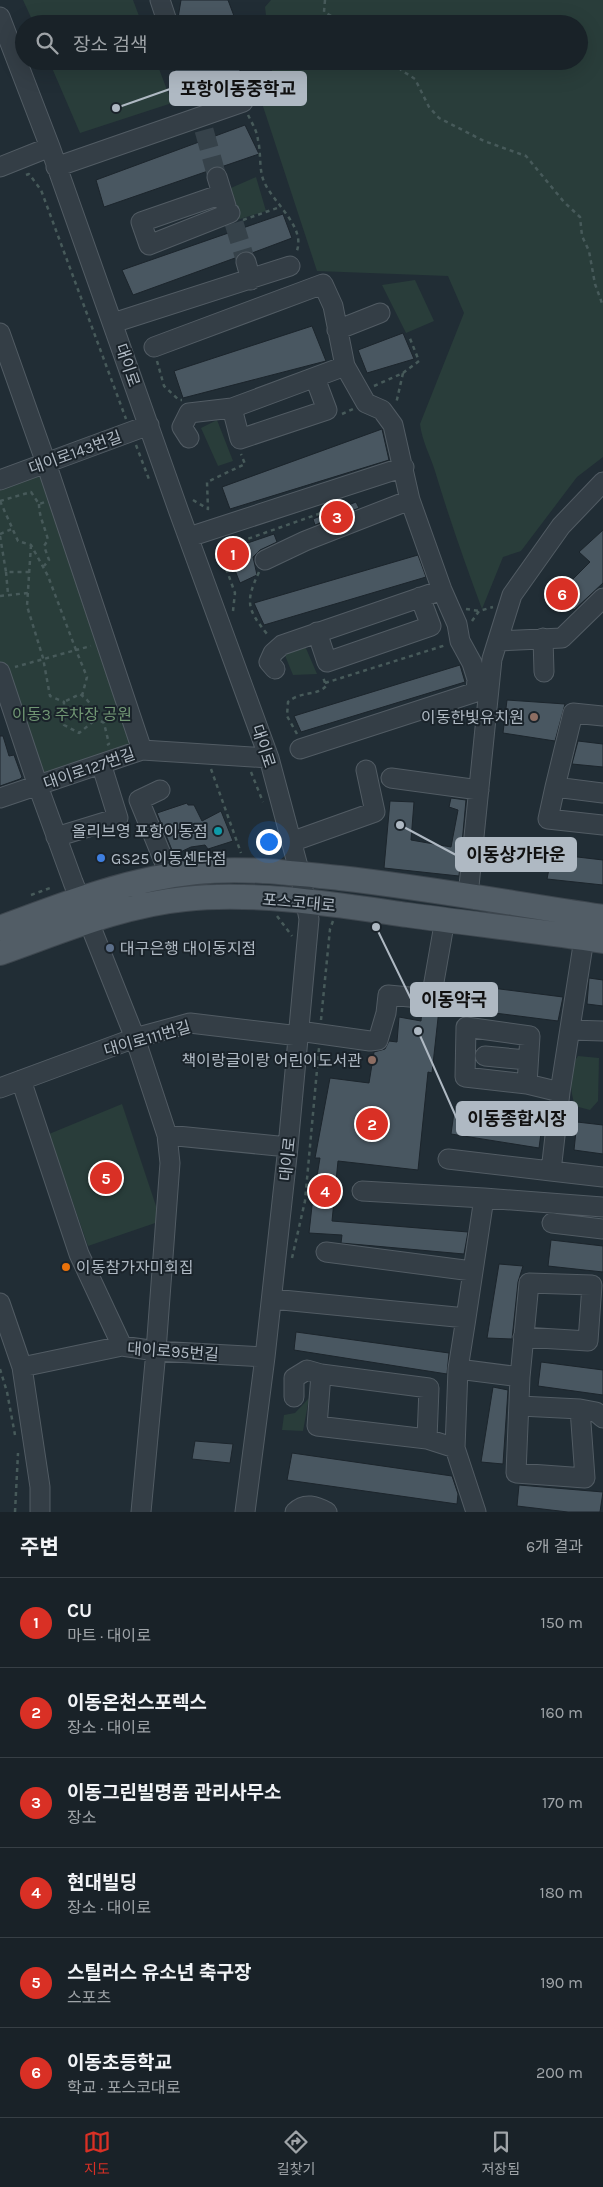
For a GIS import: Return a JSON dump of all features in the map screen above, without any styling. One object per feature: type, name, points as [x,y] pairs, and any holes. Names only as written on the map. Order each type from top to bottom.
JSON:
[{"type":"main road","name":"포스코대로","points":[[0,928],[79,899],[124,886],[196,872],[224,871],[300,874],[432,889],[595,915]]},
{"type":"main road","name":"포스코대로","points":[[0,953],[88,922],[152,904],[215,897],[355,907],[594,939]]},
{"type":"main road","points":[[552,934],[558,923],[554,909]]},
{"type":"street","points":[[160,0],[165,15]]},
{"type":"street","name":"대이로","points":[[0,17],[15,56]]},
{"type":"street","name":"대이로","points":[[20,70],[114,323],[189,537],[260,758],[291,842],[300,874],[305,903],[309,931],[288,1147],[272,1298],[245,1512]]},
{"type":"street","points":[[56,168],[202,124],[243,102]]},
{"type":"street","points":[[0,167],[50,147]]},
{"type":"street","points":[[219,186],[232,218],[149,245],[142,222],[219,186]]},
{"type":"street","points":[[114,323],[147,314],[249,271],[290,266]]},
{"type":"street","points":[[154,347],[323,284],[333,306],[344,366],[366,403],[382,410],[393,426],[404,467],[410,500],[442,590],[457,624],[460,641],[472,663],[477,679],[476,692],[300,749]]},
{"type":"street","points":[[336,330],[380,313]]},
{"type":"street","points":[[0,333],[58,498],[142,750]]},
{"type":"street","points":[[189,438],[182,427],[189,413],[232,408],[344,366]]},
{"type":"street","points":[[232,408],[240,439],[327,410],[315,378]]},
{"type":"street","name":"대이로143번길","points":[[0,480],[149,426]]},
{"type":"street","points":[[189,537],[404,467]]},
{"type":"street","points":[[468,896],[492,659],[512,595],[562,526],[603,482]]},
{"type":"street","points":[[265,560],[305,541],[410,500]]},
{"type":"street","points":[[275,669],[269,662],[273,653],[282,645],[442,590]]},
{"type":"street","points":[[317,632],[327,662],[431,626],[420,597]]},
{"type":"street","points":[[499,641],[562,638],[603,598]]},
{"type":"street","points":[[543,638],[544,672]]},
{"type":"street","points":[[4,670],[38,786],[79,899],[135,1038],[167,1135],[170,1164],[156,1351],[141,1512]]},
{"type":"street","points":[[603,716],[573,713],[548,819],[603,825]]},
{"type":"street","name":"대이로127번길","points":[[0,798],[142,750],[260,758]]},
{"type":"street","points":[[291,842],[375,812],[366,770]]},
{"type":"street","points":[[56,837],[118,818],[104,774]]},
{"type":"street","points":[[391,778],[479,790]]},
{"type":"street","points":[[555,787],[603,793]]},
{"type":"street","points":[[160,790],[139,800],[170,876]]},
{"type":"street","points":[[551,1171],[560,1092],[570,1030],[594,939],[595,915]]},
{"type":"street","name":"대이로111번길","points":[[0,1088],[135,1038],[190,1023],[370,1041],[378,1040],[386,1013],[388,995],[432,998],[445,920]]},
{"type":"street","points":[[527,1084],[530,1036],[466,1027],[465,1077],[527,1084],[560,1092]]},
{"type":"street","points":[[570,1030],[603,1031]]},
{"type":"street","points":[[485,1056],[527,1060]]},
{"type":"street","points":[[22,1080],[79,1254],[122,1346]]},
{"type":"street","points":[[167,1135],[288,1147]]},
{"type":"street","points":[[448,1159],[603,1177]]},
{"type":"street","points":[[362,1191],[603,1207],[603,1214]]},
{"type":"street","points":[[476,1512],[455,1448],[458,1368],[484,1198]]},
{"type":"street","points":[[552,1223],[603,1229]]},
{"type":"street","points":[[326,1252],[472,1271]]},
{"type":"street","points":[[523,1337],[588,1341],[597,1286],[529,1283],[523,1337],[520,1377],[516,1473],[585,1478],[580,1409]]},
{"type":"street","points":[[272,1298],[466,1318]]},
{"type":"street","points":[[0,1303],[22,1367],[40,1487],[40,1512]]},
{"type":"street","name":"대이로95번길","points":[[22,1367],[122,1346],[156,1351],[265,1357]]},
{"type":"street","points":[[458,1368],[520,1377]]},
{"type":"street","points":[[294,1396],[294,1378],[307,1370],[321,1374],[429,1388],[428,1439]]},
{"type":"street","points":[[321,1374],[317,1426],[428,1439],[455,1448]]},
{"type":"street","points":[[520,1406],[580,1409],[596,1412],[603,1418]]},
{"type":"street","points":[[295,1512],[300,1507],[314,1505],[327,1512]]},
{"type":"path","points":[[325,0],[324,12],[330,15]]},
{"type":"path","points":[[400,70],[415,78],[429,107],[439,118],[484,141],[526,156],[580,218],[582,236],[589,251],[595,284],[603,306]]},
{"type":"path","points":[[243,102],[258,138],[263,178],[280,207],[293,221],[298,248],[290,266]]},
{"type":"path","points":[[22,176],[29,174],[41,190],[150,482]]},
{"type":"path","points":[[232,218],[280,207]]},
{"type":"path","points":[[368,388],[403,373],[419,361],[409,336]]},
{"type":"path","points":[[154,347],[164,386],[179,400],[189,400]]},
{"type":"path","points":[[396,406],[403,373]]},
{"type":"path","points":[[207,482],[208,509]]},
{"type":"path","points":[[43,567],[49,560],[44,546],[48,540],[45,525],[39,516],[39,504],[31,492],[0,501],[18,541],[31,545],[43,567],[86,678],[82,696]]},
{"type":"path","points":[[39,504],[58,498]]},
{"type":"path","points":[[219,549],[342,505]]},
{"type":"path","points":[[8,594],[0,535],[13,529]]},
{"type":"path","points":[[31,545],[27,606],[43,658],[50,696],[64,702],[80,694],[90,701],[94,710],[94,721],[79,733],[64,725],[64,702]]},
{"type":"path","points":[[265,560],[250,591],[249,609],[267,634],[282,635],[294,641]]},
{"type":"path","points":[[6,572],[29,572]]},
{"type":"path","points":[[0,596],[28,594]]},
{"type":"path","points":[[325,683],[460,641]]},
{"type":"path","points":[[4,670],[106,642]]},
{"type":"path","points":[[300,749],[300,738],[287,716],[288,702],[295,696],[322,690],[326,686],[322,675]]},
{"type":"path","points":[[94,718],[104,723],[108,735]]},
{"type":"path","points":[[206,754],[244,859]]},
{"type":"path","points":[[260,758],[250,770],[264,806]]},
{"type":"path","points":[[291,1263],[305,1201],[310,1151]]},
{"type":"path","points":[[0,1368],[7,1392],[16,1444]]},
{"type":"path","points":[[15,1512],[18,1452]]},
{"type":"green space","points":[[23,0],[133,0],[139,15],[30,15]]},
{"type":"green space","points":[[271,0],[603,0],[603,457],[577,477],[521,551],[503,557],[482,609],[424,442],[420,424],[464,313],[448,276],[317,271],[256,85],[272,72],[272,70],[588,70],[588,15],[266,15],[265,7]]},
{"type":"green space","points":[[53,70],[159,70],[172,103],[80,133]]},
{"type":"green space","points":[[256,177],[266,211],[237,220],[224,191]]},
{"type":"green space","points":[[415,280],[434,321],[406,333],[382,285]]},
{"type":"green space","points":[[217,420],[233,461],[218,466],[201,428]]},
{"type":"green space","name":"이동3 주차장 공원","points":[[46,463],[142,750],[38,786],[0,672],[0,480]]},
{"type":"green space","points":[[305,646],[317,674],[293,675],[284,653]]},
{"type":"green space","points":[[578,1056],[599,1058],[598,1101],[590,1110],[575,1106],[573,1100],[571,1074]]},
{"type":"green space","points":[[122,1104],[161,1221],[88,1246],[49,1134]]},
{"type":"green space","points":[[309,1398],[303,1431],[282,1430],[284,1415],[295,1413]]},
{"type":"building","points":[[181,0],[228,0],[234,15],[178,15]]},
{"type":"building","points":[[175,70],[240,70],[243,80],[185,100]]},
{"type":"building","points":[[245,125],[259,154],[221,167],[213,166],[208,171],[104,207],[96,180]]},
{"type":"building","points":[[283,214],[292,238],[252,253],[243,251],[235,258],[133,295],[122,270]]},
{"type":"building","points":[[312,326],[326,361],[183,398],[174,371]]},
{"type":"building","points":[[403,333],[414,359],[367,373],[358,350]]},
{"type":"building","points":[[382,429],[389,460],[230,509],[222,487]]},
{"type":"building","points":[[356,502],[359,508],[315,525],[313,519]]},
{"type":"building","points":[[603,530],[603,583],[574,610],[557,595],[590,562],[579,552]]},
{"type":"building","points":[[274,534],[277,542],[260,550],[253,557],[257,575],[240,583],[227,550]]},
{"type":"building","points":[[418,555],[426,577],[264,625],[254,603]]},
{"type":"building","points":[[460,665],[465,682],[301,732],[294,716]]},
{"type":"building","name":"이동한빛유치원","points":[[507,700],[565,704],[555,741],[503,733]]},
{"type":"building","points":[[0,736],[3,736],[9,756],[14,755],[22,777],[0,786]]},
{"type":"building","points":[[578,741],[603,744],[603,767],[572,764]]},
{"type":"building","points":[[451,798],[466,800],[459,876],[384,868],[390,801],[414,802],[411,840],[451,847],[458,810],[449,807]]},
{"type":"building","points":[[187,803],[188,805],[194,805],[202,821],[221,811],[233,841],[208,849],[205,845],[191,847],[174,855],[157,813]]},
{"type":"building","points":[[552,854],[603,860],[603,885],[547,879]]},
{"type":"building","points":[[589,978],[603,980],[603,1006],[587,1004]]},
{"type":"building","points":[[476,986],[563,997],[558,1021],[471,1010]]},
{"type":"building","points":[[422,1009],[439,1009],[432,1073],[428,1072],[418,1170],[338,1161],[332,1221],[468,1232],[464,1254],[341,1243],[342,1235],[309,1233],[320,1158],[315,1158],[330,1078],[369,1083],[374,1052],[385,1049],[389,1041],[397,1042],[399,1017],[421,1021]]},
{"type":"building","points":[[455,1105],[543,1118],[539,1148],[451,1134]]},
{"type":"building","points":[[577,1122],[603,1125],[603,1154],[574,1150]]},
{"type":"building","points":[[551,1240],[603,1246],[603,1272],[548,1266]]},
{"type":"building","points":[[499,1264],[523,1266],[518,1282],[512,1339],[487,1338]]},
{"type":"building","points":[[296,1332],[449,1353],[447,1374],[294,1350]]},
{"type":"building","points":[[541,1362],[603,1370],[603,1395],[538,1386]]},
{"type":"building","points":[[493,1387],[508,1390],[503,1464],[481,1462]]},
{"type":"building","points":[[195,1441],[233,1444],[230,1463],[192,1459]]},
{"type":"building","points":[[292,1453],[452,1476],[458,1494],[457,1504],[287,1480]]},
{"type":"building","points":[[519,1485],[603,1492],[600,1512],[568,1512],[517,1506]]},
{"type":"tunnel","points":[[204,130],[217,177]]},
{"type":"tunnel","points":[[234,223],[246,262]]},
{"type":"place","name":"포항이동중학교","points":[[116,108]]},
{"type":"place","name":"이동그린빌명품 관리사무소","points":[[337,517]]},
{"type":"place","name":"CU","points":[[233,554]]},
{"type":"place","name":"이동초등학교","points":[[562,594]]},
{"type":"place","name":"이동한빛유치원","points":[[534,717]]},
{"type":"place","name":"이동상가타운","points":[[400,825]]},
{"type":"place","name":"올리브영 포항이동점","points":[[218,831]]},
{"type":"place","name":"GS25 이동센타점","points":[[101,858]]},
{"type":"place","name":"이동약국","points":[[376,927]]},
{"type":"place","name":"대구은행 대이동지점","points":[[110,948]]},
{"type":"place","name":"이동종합시장","points":[[418,1031]]},
{"type":"place","name":"책이랑글이랑 어린이도서관","points":[[372,1060]]},
{"type":"place","name":"이동온천스포렉스","points":[[372,1124]]},
{"type":"place","name":"스틸러스 유소년 축구장","points":[[106,1178]]},
{"type":"place","name":"현대빌딩","points":[[325,1191]]},
{"type":"place","name":"이동참가자미회집","points":[[66,1267]]}]
